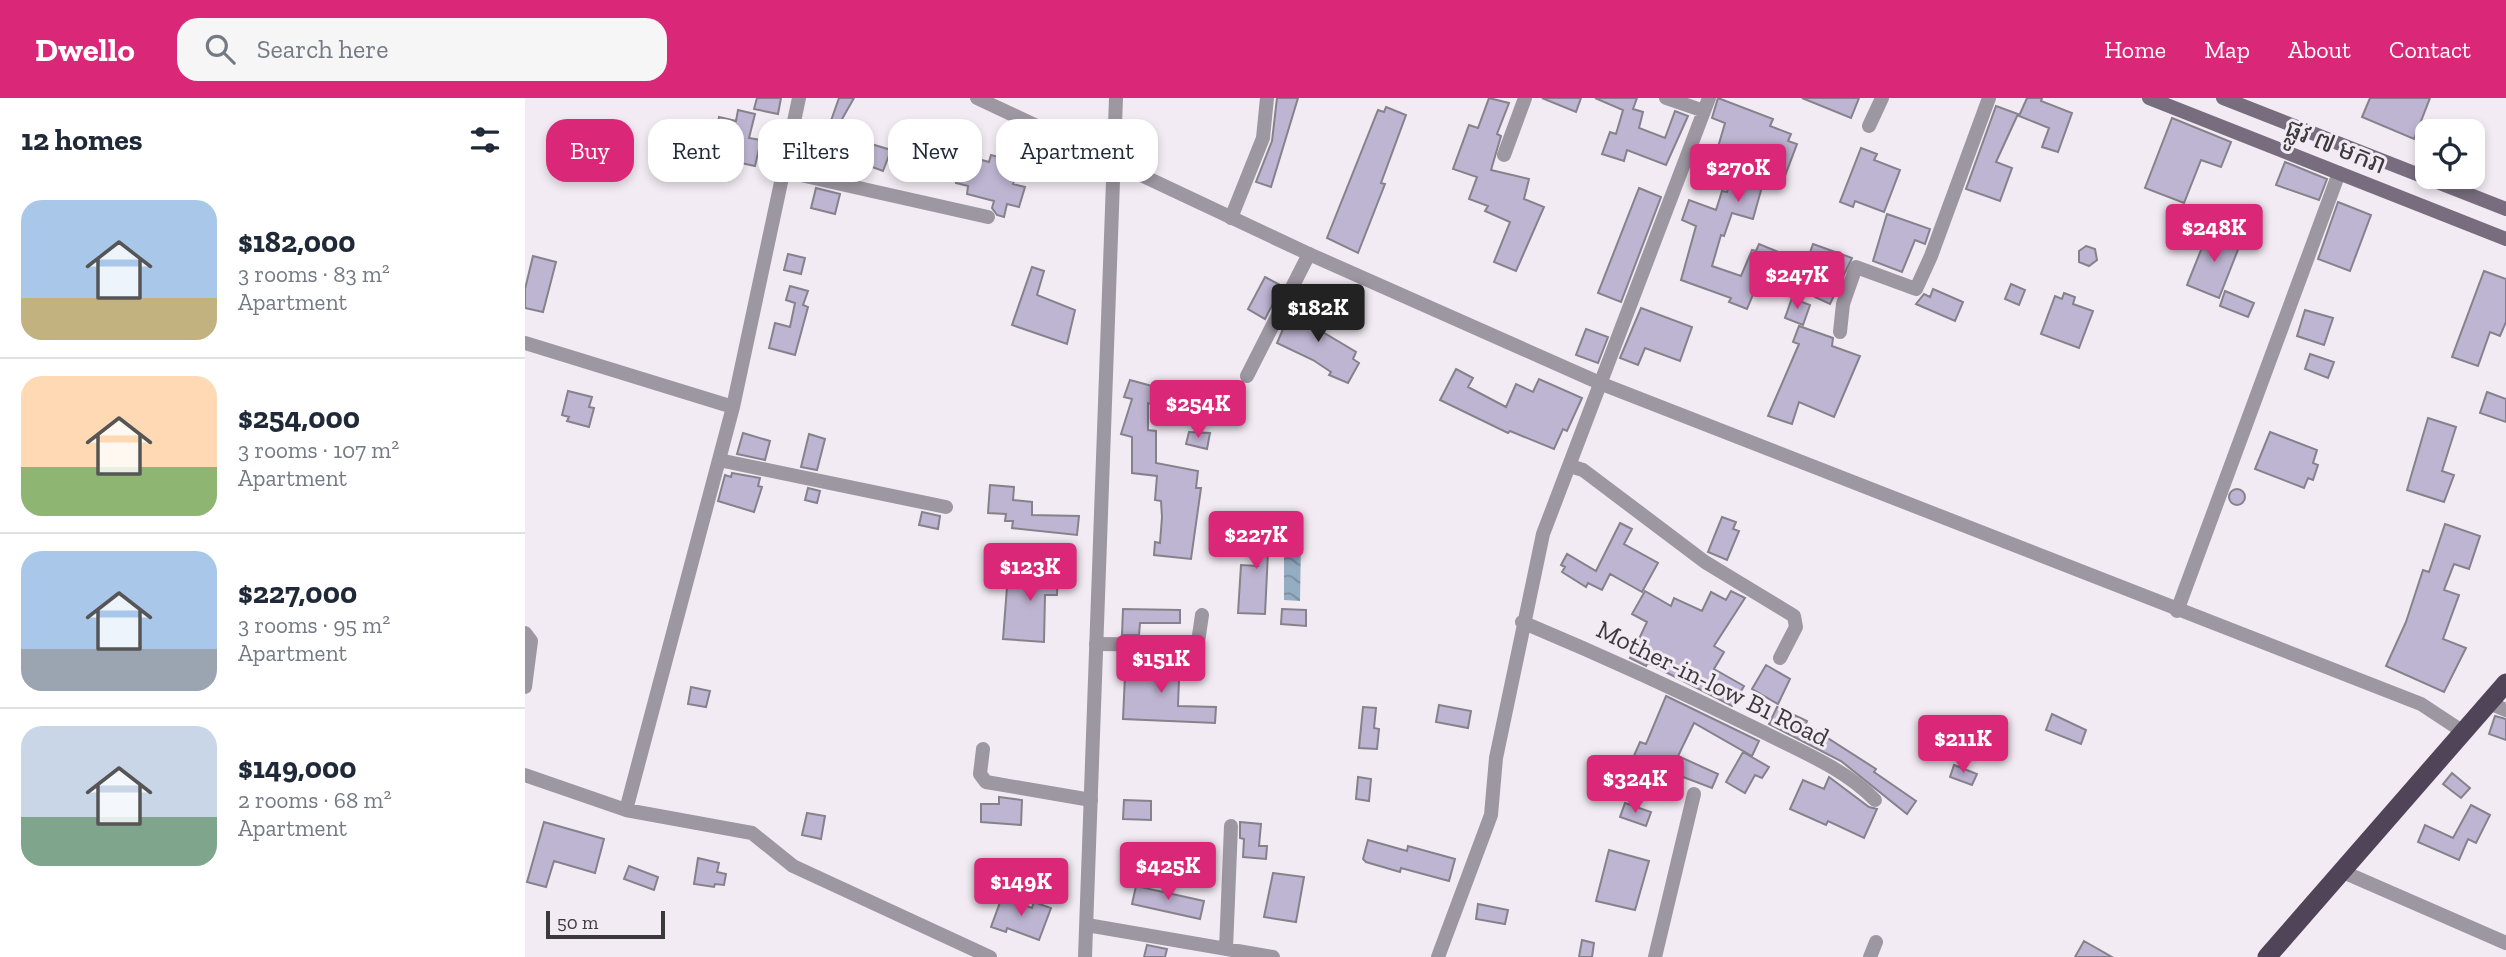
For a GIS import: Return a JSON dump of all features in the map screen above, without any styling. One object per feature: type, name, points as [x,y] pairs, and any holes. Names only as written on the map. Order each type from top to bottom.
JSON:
[{"type":"highway","points":[[2267,957],[2462,731],[2497,707],[2506,683]]},
{"type":"main road","name":"ផ្លូវ ៧ មករា","points":[[2149,98],[2506,239]]},
{"type":"main road","name":"ផ្លូវ ៧ មករា","points":[[2224,98],[2506,209]]},
{"type":"street","points":[[794,119],[799,98]]},
{"type":"street","points":[[977,98],[1020,119]]},
{"type":"street","points":[[1115,119],[1116,98]]},
{"type":"street","points":[[1231,218],[1263,138],[1267,98]]},
{"type":"street","points":[[1504,155],[1525,98]]},
{"type":"street","points":[[1437,957],[1491,815],[1496,758],[1536,557],[1706,105],[1666,98]]},
{"type":"street","points":[[1869,126],[1882,98]]},
{"type":"street","points":[[1840,332],[1843,304],[1856,267],[1916,289],[1931,256],[1989,98]]},
{"type":"street","points":[[2177,611],[2339,173]]},
{"type":"street","points":[[627,810],[733,407],[781,182]]},
{"type":"street","points":[[829,182],[988,217]]},
{"type":"street","points":[[1085,957],[1112,182]]},
{"type":"street","points":[[1152,182],[1602,384],[2177,611],[2421,704],[2462,731]]},
{"type":"street","points":[[1247,376],[1309,254]]},
{"type":"street","points":[[525,343],[733,407]]},
{"type":"street","points":[[719,460],[946,507]]},
{"type":"street","points":[[1570,466],[1583,470],[1705,562],[1794,616],[1796,627],[1780,658]]},
{"type":"street","points":[[1096,644],[1194,645],[1198,642],[1202,615]]},
{"type":"street","name":"Mother-in-low B1 Road","points":[[1522,622],[1675,687],[1824,763],[1860,785],[1875,800]]},
{"type":"street","points":[[525,633],[531,641],[525,687]]},
{"type":"street","points":[[983,749],[980,774],[986,782],[1091,800]]},
{"type":"street","points":[[525,775],[627,810],[752,833],[793,866],[990,957]]},
{"type":"street","points":[[1655,957],[1694,794]]},
{"type":"street","points":[[1226,949],[1231,826]]},
{"type":"street","points":[[2341,871],[2506,943]]},
{"type":"street","points":[[1087,925],[1273,957]]},
{"type":"street","points":[[1870,957],[1876,942]]},
{"type":"water","points":[[1289,542],[1301,542],[1300,601],[1284,600],[1284,557],[1271,556],[1271,547],[1288,547]]},
{"type":"building","points":[[757,98],[781,98],[778,114],[754,109]]},
{"type":"building","points":[[839,98],[854,98],[842,119],[832,119]]},
{"type":"building","points":[[1277,98],[1298,98],[1271,187],[1256,182],[1272,141]]},
{"type":"building","points":[[1489,98],[1509,103],[1497,134],[1501,136],[1491,170],[1529,179],[1524,199],[1544,207],[1516,271],[1494,262],[1510,222],[1485,211],[1488,206],[1469,199],[1477,177],[1453,169],[1469,125],[1478,128]]},
{"type":"building","points":[[1542,98],[1581,98],[1576,112]]},
{"type":"building","points":[[1595,98],[1637,98],[1633,109],[1643,112],[1639,128],[1665,138],[1675,111],[1688,116],[1666,165],[1627,150],[1624,161],[1602,154],[1610,132],[1616,134],[1623,110]]},
{"type":"building","points":[[1718,98],[1773,119],[1770,126],[1791,134],[1788,141],[1797,144],[1783,181],[1765,176],[1753,219],[1732,213],[1724,236],[1721,235],[1712,266],[1741,276],[1752,250],[1756,251],[1759,244],[1786,255],[1779,273],[1775,272],[1773,277],[1762,273],[1747,309],[1729,302],[1731,298],[1681,280],[1696,226],[1682,220],[1689,200],[1716,210],[1722,191],[1727,192],[1731,179],[1743,183],[1752,157],[1718,147],[1725,123],[1712,118]]},
{"type":"building","points":[[1802,98],[1859,98],[1851,118]]},
{"type":"building","points":[[2027,98],[2042,98],[2041,101],[2072,113],[2058,152],[2042,147],[2049,128],[2019,116]]},
{"type":"building","points":[[2370,98],[2430,98],[2422,119],[2415,119],[2414,139],[2362,117]]},
{"type":"building","points":[[1996,106],[2018,114],[1996,162],[2012,168],[2000,201],[1966,189]]},
{"type":"building","points":[[1386,107],[1406,115],[1381,183],[1385,184],[1358,253],[1327,238],[1378,110],[1384,112]]},
{"type":"building","points":[[738,110],[755,114],[749,138],[758,140],[755,166],[744,164],[744,119],[736,119]]},
{"type":"building","points":[[2172,118],[2231,142],[2221,167],[2201,160],[2184,203],[2145,188]]},
{"type":"building","points":[[874,145],[888,149],[883,171],[874,168]]},
{"type":"building","points":[[1861,148],[1877,154],[1874,160],[1900,170],[1884,212],[1855,201],[1853,207],[1840,202]]},
{"type":"building","points":[[991,155],[996,156],[996,182],[1014,182],[1025,187],[1019,207],[1007,204],[1004,217],[997,215],[992,208],[994,201],[967,194],[968,186],[956,183],[982,182],[982,160],[989,162]]},
{"type":"building","points":[[2285,162],[2327,179],[2319,200],[2276,185]]},
{"type":"building","points":[[816,188],[840,194],[835,214],[811,208]]},
{"type":"building","points":[[1639,188],[1661,197],[1621,302],[1598,293]]},
{"type":"building","points":[[2338,202],[2371,215],[2350,271],[2318,259]]},
{"type":"building","points":[[1887,214],[1930,229],[1925,244],[1915,240],[1902,272],[1873,261]]},
{"type":"building","points":[[2209,230],[2241,242],[2219,298],[2187,285]]},
{"type":"building","points":[[1813,244],[1852,258],[1830,304],[1815,297],[1828,265],[1808,258]]},
{"type":"building","points":[[2086,246],[2095,249],[2097,260],[2089,266],[2079,262],[2079,251]]},
{"type":"building","points":[[788,254],[805,258],[801,274],[784,270]]},
{"type":"building","points":[[533,256],[556,262],[543,312],[525,308],[525,289]]},
{"type":"building","points":[[1032,267],[1044,271],[1037,295],[1075,310],[1067,344],[1012,325]]},
{"type":"building","points":[[2484,271],[2506,279],[2506,322],[2500,336],[2490,332],[2478,366],[2452,357]]},
{"type":"building","points":[[1265,277],[1282,286],[1265,319],[1248,309]]},
{"type":"building","points":[[2011,284],[2025,290],[2019,305],[2005,299]]},
{"type":"building","points":[[790,286],[808,291],[803,305],[808,307],[795,355],[769,348],[775,323],[790,327],[795,303],[786,300]]},
{"type":"building","points":[[1933,289],[1963,302],[1955,321],[1916,304],[1924,294],[1930,297]]},
{"type":"building","points":[[2225,291],[2254,303],[2248,317],[2220,306]]},
{"type":"building","points":[[2064,293],[2075,297],[2073,304],[2093,311],[2079,348],[2041,334],[2055,296],[2062,299]]},
{"type":"building","points":[[1792,298],[1810,305],[1803,325],[1785,318]]},
{"type":"building","points":[[1293,306],[1327,320],[1321,331],[1356,352],[1353,359],[1359,363],[1348,383],[1329,375],[1331,372],[1313,360],[1277,343]]},
{"type":"building","points":[[1641,308],[1692,327],[1680,361],[1645,348],[1638,365],[1620,358]]},
{"type":"building","points":[[2305,310],[2333,318],[2324,345],[2297,336]]},
{"type":"building","points":[[1799,326],[1833,338],[1832,346],[1860,356],[1834,417],[1799,402],[1792,424],[1768,416],[1799,344],[1793,342]]},
{"type":"building","points":[[1586,329],[1608,337],[1598,363],[1576,355]]},
{"type":"building","points":[[2310,354],[2334,362],[2328,378],[2305,369]]},
{"type":"building","points":[[1456,369],[1473,378],[1468,387],[1506,407],[1516,384],[1533,392],[1539,379],[1582,398],[1567,431],[1563,429],[1554,449],[1510,431],[1508,433],[1440,400]]},
{"type":"building","points":[[1130,380],[1185,395],[1183,401],[1216,408],[1213,423],[1148,403],[1148,430],[1156,431],[1156,463],[1198,471],[1196,488],[1201,488],[1191,559],[1154,555],[1155,542],[1160,543],[1162,517],[1161,501],[1155,500],[1157,476],[1132,473],[1132,437],[1121,434],[1132,399],[1124,397]]},
{"type":"building","points":[[568,391],[592,397],[589,407],[594,408],[589,427],[567,421],[569,417],[562,415]]},
{"type":"building","points":[[2487,392],[2506,399],[2506,422],[2480,413]]},
{"type":"building","points":[[2428,418],[2456,427],[2442,471],[2454,475],[2444,502],[2407,490]]},
{"type":"building","points":[[1189,432],[1210,433],[1207,449],[1186,444]]},
{"type":"building","points":[[2270,432],[2317,450],[2313,463],[2318,465],[2313,480],[2308,478],[2304,488],[2255,469]]},
{"type":"building","points":[[743,433],[770,441],[765,460],[737,454]]},
{"type":"building","points":[[809,434],[825,439],[817,470],[801,467]]},
{"type":"building","points":[[732,473],[760,478],[758,486],[762,487],[754,512],[718,501],[725,475],[731,477]]},
{"type":"building","points":[[990,485],[1014,487],[1013,500],[1032,502],[1032,515],[1079,516],[1077,535],[1012,528],[1013,521],[1005,521],[1006,514],[988,513]]},
{"type":"building","points":[[808,488],[820,491],[817,503],[805,500]]},
{"type":"building","points":[[2237,489],[2245,497],[2237,505],[2229,497]]},
{"type":"building","points":[[922,512],[940,516],[938,529],[919,525]]},
{"type":"building","points":[[1722,517],[1736,522],[1733,529],[1739,531],[1727,560],[1708,552]]},
{"type":"building","points":[[1257,523],[1269,525],[1276,538],[1268,552],[1265,614],[1238,613],[1241,565],[1258,566],[1244,539],[1247,530]]},
{"type":"building","points":[[1620,523],[1632,529],[1624,544],[1658,563],[1642,592],[1610,574],[1602,590],[1588,583],[1586,587],[1562,572],[1565,567],[1561,565],[1567,554],[1596,571]]},
{"type":"building","points":[[2445,524],[2480,536],[2469,569],[2454,564],[2444,590],[2459,595],[2443,639],[2466,648],[2444,692],[2386,666],[2406,622],[2423,570],[2429,572]]},
{"type":"building","points":[[1021,565],[1058,566],[1057,595],[1045,595],[1044,642],[1003,639],[1007,587],[1020,588]]},
{"type":"building","points":[[1645,591],[1671,606],[1674,598],[1702,611],[1711,592],[1726,600],[1731,591],[1745,598],[1714,646],[1724,652],[1714,669],[1744,686],[1732,706],[1648,663],[1646,666],[1630,658],[1647,622],[1632,614]]},
{"type":"building","points":[[1123,609],[1180,610],[1180,623],[1140,623],[1139,635],[1122,635]]},
{"type":"building","points":[[1282,609],[1306,610],[1306,626],[1281,624]]},
{"type":"building","points":[[1149,654],[1180,654],[1178,706],[1216,707],[1215,723],[1123,719],[1125,675],[1148,676]]},
{"type":"building","points":[[1766,665],[1790,679],[1778,704],[1752,689]]},
{"type":"building","points":[[691,687],[710,691],[706,707],[688,704]]},
{"type":"building","points":[[1666,696],[1759,741],[1752,756],[1694,723],[1678,756],[1718,774],[1712,788],[1633,758],[1640,742],[1646,744]]},
{"type":"building","points":[[1439,705],[1471,711],[1468,728],[1436,722]]},
{"type":"building","points":[[1363,707],[1376,708],[1374,728],[1379,729],[1377,749],[1359,748]]},
{"type":"building","points":[[1777,707],[1807,721],[1806,724],[1876,769],[1874,772],[1916,801],[1907,814],[1841,761],[1769,724]]},
{"type":"building","points":[[2052,714],[2086,730],[2081,744],[2046,730]]},
{"type":"building","points":[[2495,716],[2506,719],[2506,740],[2489,734]]},
{"type":"building","points":[[1743,752],[1769,767],[1762,778],[1755,775],[1745,793],[1726,782]]},
{"type":"building","points":[[1954,765],[1977,774],[1972,785],[1950,777]]},
{"type":"building","points":[[2452,773],[2470,788],[2461,798],[2443,784]]},
{"type":"building","points":[[1358,777],[1371,779],[1369,801],[1356,799]]},
{"type":"building","points":[[1829,777],[1869,807],[1877,809],[1864,838],[1828,821],[1826,825],[1790,809],[1803,780],[1824,789]]},
{"type":"building","points":[[999,797],[1022,800],[1021,825],[981,822],[981,804],[999,804]]},
{"type":"building","points":[[1124,800],[1151,801],[1151,820],[1123,819]]},
{"type":"building","points":[[1625,803],[1651,812],[1646,826],[1620,817]]},
{"type":"building","points":[[2471,805],[2490,815],[2476,843],[2468,839],[2459,860],[2418,842],[2425,825],[2453,838]]},
{"type":"building","points":[[807,813],[825,816],[821,839],[802,835]]},
{"type":"building","points":[[544,822],[604,839],[595,873],[554,861],[546,887],[527,882]]},
{"type":"building","points":[[1240,822],[1261,824],[1259,846],[1267,846],[1266,859],[1243,857],[1244,839],[1240,838]]},
{"type":"building","points":[[1368,840],[1407,851],[1408,846],[1455,859],[1449,881],[1401,868],[1400,872],[1366,862],[1363,859]]},
{"type":"building","points":[[1144,849],[1177,854],[1176,867],[1143,865]]},
{"type":"building","points":[[1609,850],[1649,861],[1635,910],[1596,901]]},
{"type":"building","points":[[698,858],[719,863],[717,872],[726,874],[724,885],[715,884],[714,887],[694,884]]},
{"type":"building","points":[[629,866],[658,877],[654,890],[624,879]]},
{"type":"building","points":[[1273,873],[1304,877],[1296,922],[1264,917]]},
{"type":"building","points":[[1136,886],[1204,901],[1200,919],[1132,904]]},
{"type":"building","points":[[1002,897],[1032,908],[1034,902],[1051,908],[1039,940],[1007,928],[1006,932],[991,927]]},
{"type":"building","points":[[1478,904],[1508,910],[1505,924],[1476,919]]},
{"type":"building","points":[[1582,940],[1594,943],[1592,957],[1579,957]]},
{"type":"building","points":[[2084,941],[2112,957],[2075,957]]},
{"type":"building","points":[[1147,945],[1167,949],[1165,957],[1144,957]]}]
